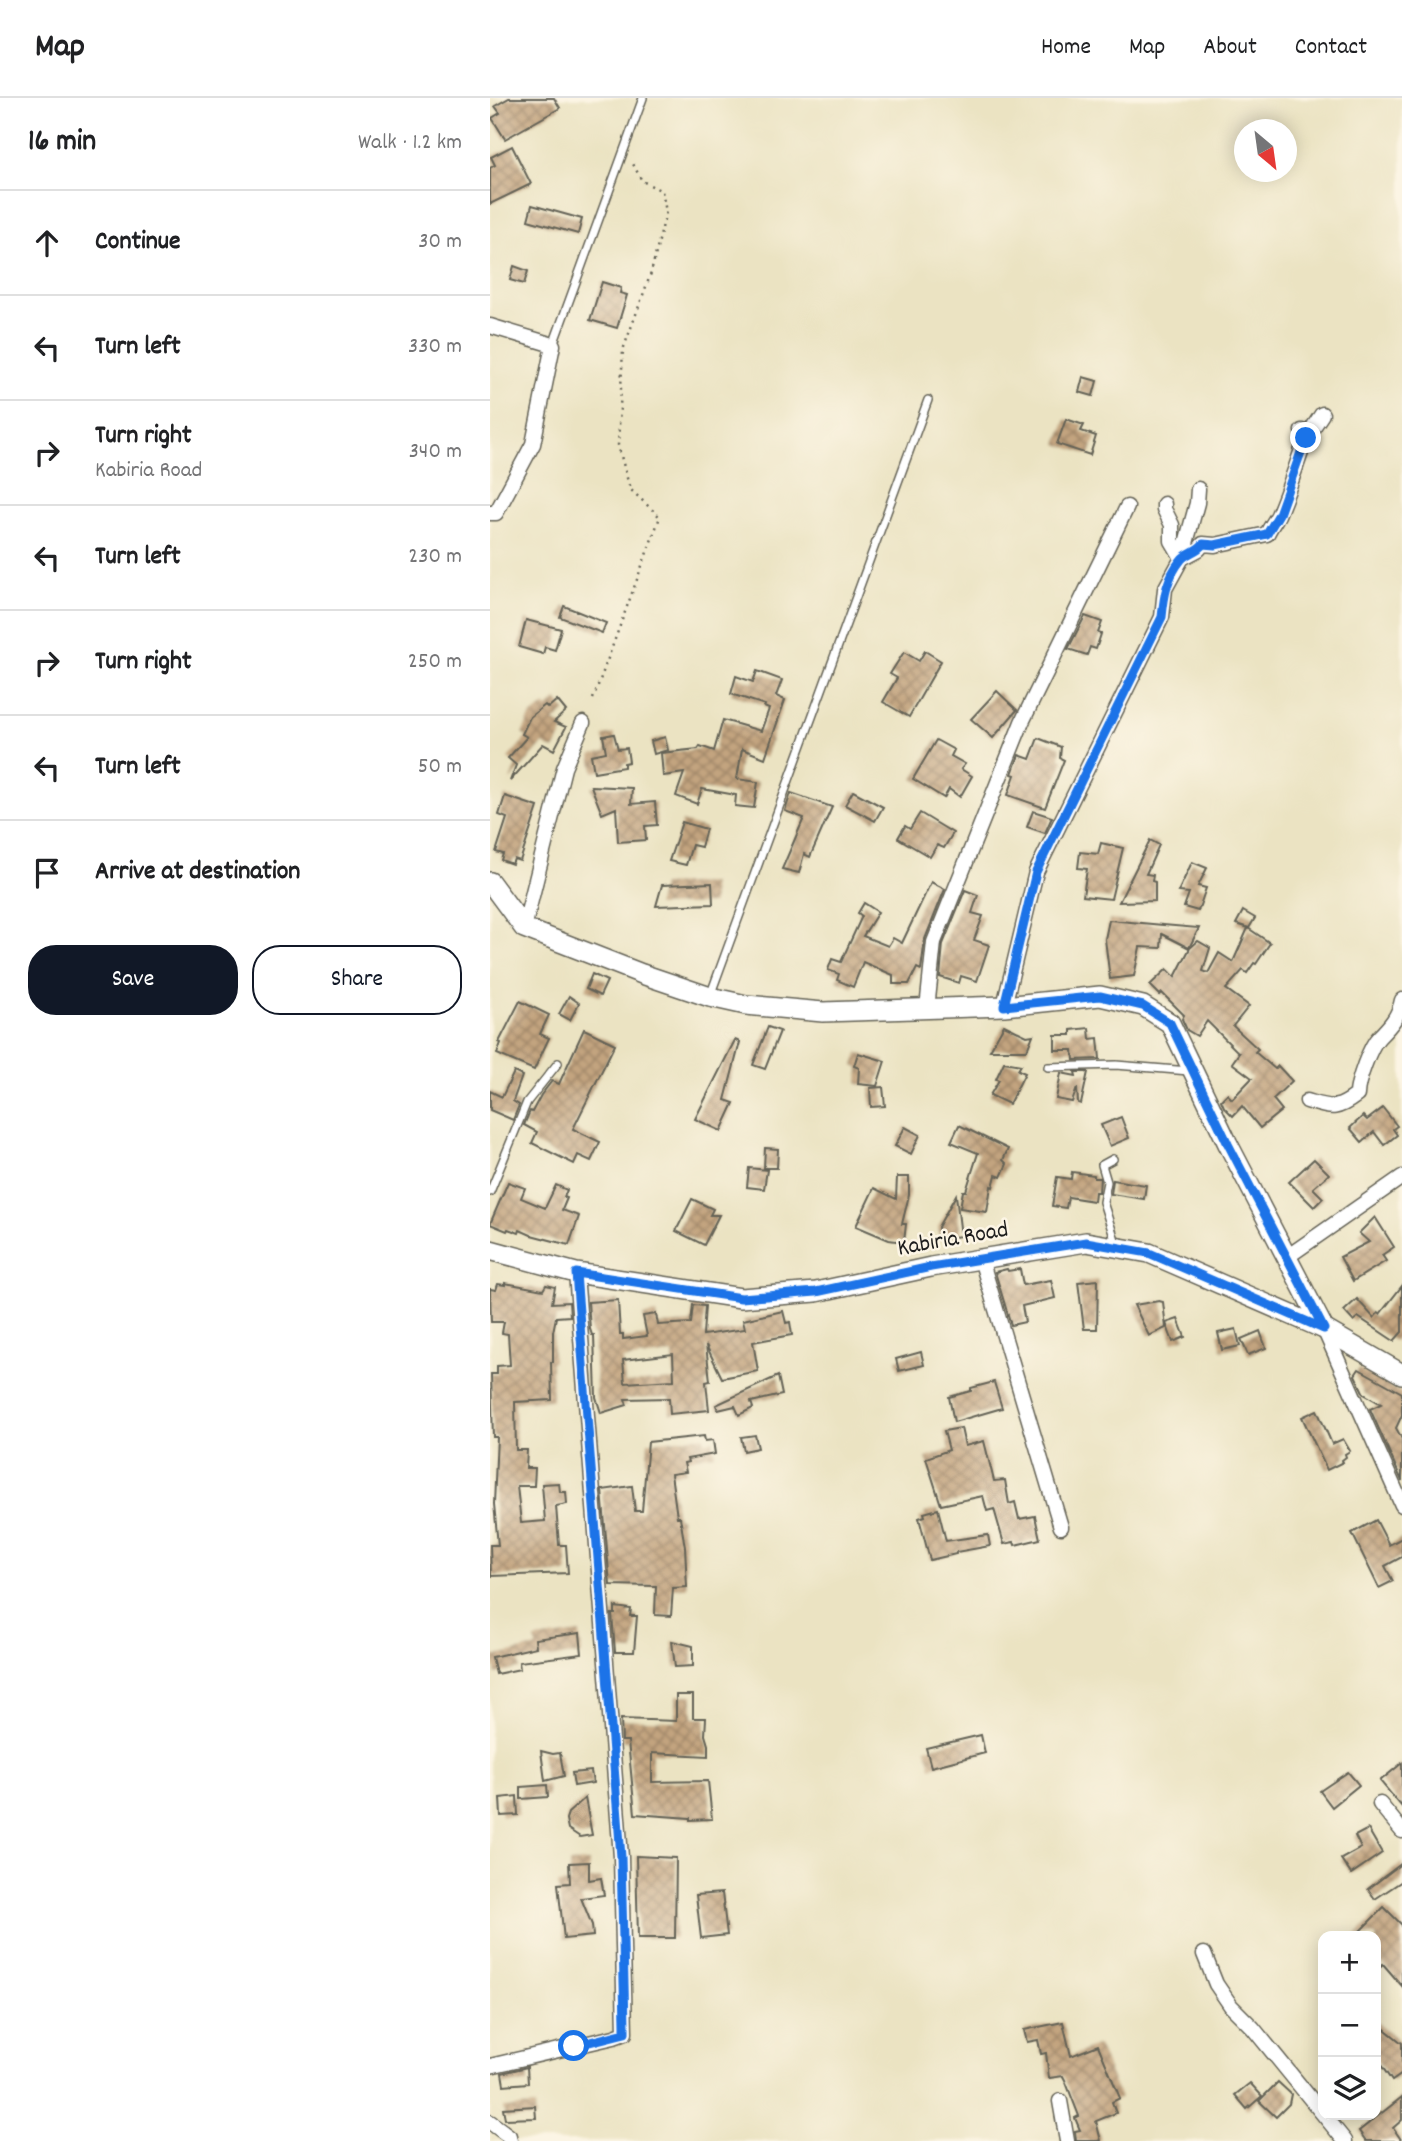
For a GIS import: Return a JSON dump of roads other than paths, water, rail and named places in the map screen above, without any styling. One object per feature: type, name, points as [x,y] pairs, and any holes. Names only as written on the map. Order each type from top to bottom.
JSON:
[{"type":"main road","points":[[490,882],[524,928],[642,974],[710,997],[746,1005],[822,1012],[1004,1006],[1100,996],[1143,1006],[1170,1023],[1228,1144],[1324,1329]]},
{"type":"main road","name":"Kabiria Road","points":[[490,1250],[576,1273],[741,1298],[816,1292],[931,1267],[1086,1242],[1149,1253],[1324,1329],[1398,1367]]},
{"type":"street","points":[[490,326],[553,345],[533,444],[496,513],[490,513]]},
{"type":"street","points":[[1182,558],[1203,544],[1215,545],[1267,534],[1279,514],[1304,434],[1322,414]]},
{"type":"street","points":[[1004,1006],[1036,872],[1162,617],[1165,589],[1182,558],[1198,489]]},
{"type":"street","points":[[1164,504],[1172,525],[1172,541],[1182,558]]},
{"type":"street","points":[[926,1009],[934,942],[1022,722],[1127,507]]},
{"type":"street","points":[[524,928],[564,768],[583,723]]},
{"type":"street","points":[[1307,1101],[1334,1108],[1343,1106],[1357,1095],[1364,1066],[1377,1038],[1386,1032],[1395,1020],[1402,1000]]},
{"type":"street","points":[[1287,1257],[1402,1177]]},
{"type":"street","points":[[981,1259],[1060,1527]]},
{"type":"street","points":[[490,2066],[625,2033],[621,1857],[576,1273]]},
{"type":"street","points":[[1324,1329],[1402,1505]]},
{"type":"street","points":[[1380,1804],[1402,1831]]},
{"type":"street","points":[[1204,1954],[1216,1984],[1231,2006],[1253,2028],[1345,2141]]},
{"type":"street","points":[[1060,2101],[1067,2141]]},
{"type":"street","points":[[490,2122],[509,2136],[510,2141]]},
{"type":"lane","points":[[553,345],[643,98]]},
{"type":"lane","points":[[710,997],[928,400]]},
{"type":"lane","points":[[490,1192],[527,1102],[558,1063]]},
{"type":"lane","points":[[1048,1068],[1116,1065],[1194,1071]]},
{"type":"lane","points":[[1113,1159],[1102,1165],[1107,1182],[1103,1202],[1117,1247]]}]
